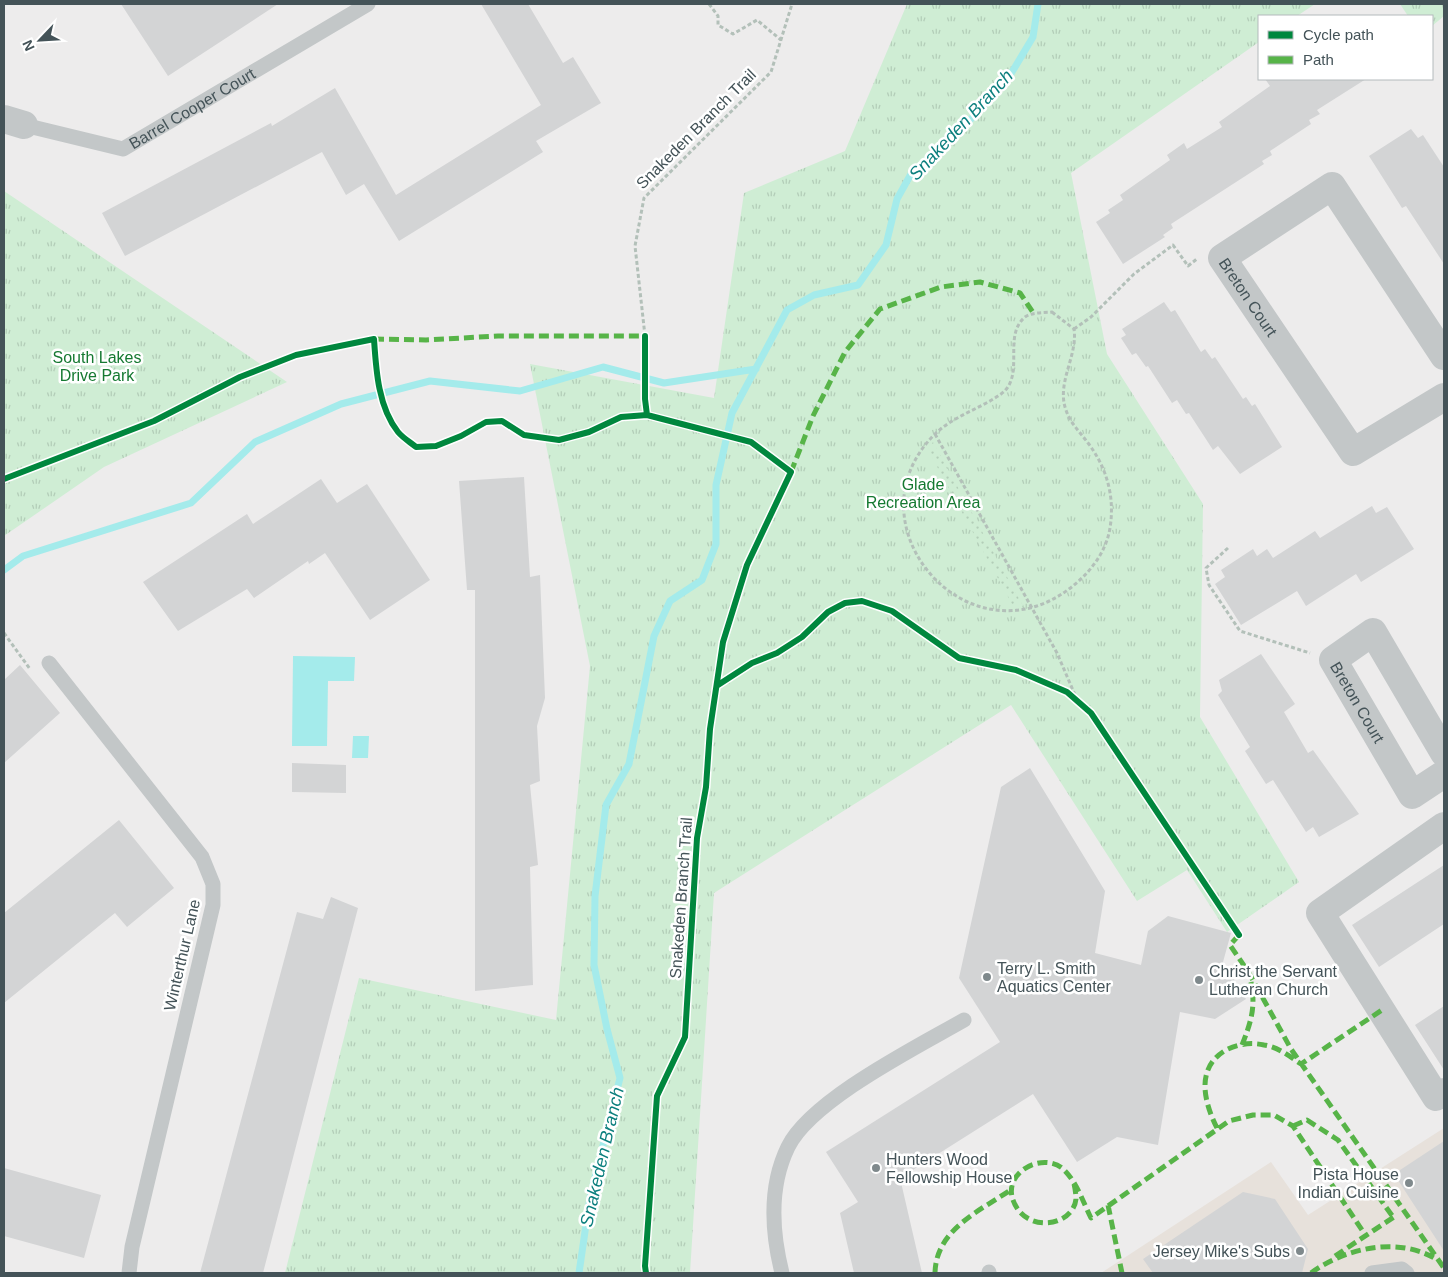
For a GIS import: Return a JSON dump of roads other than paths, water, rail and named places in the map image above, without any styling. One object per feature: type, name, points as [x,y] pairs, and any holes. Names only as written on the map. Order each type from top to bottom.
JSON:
[{"type":"street","name":"Breton Court","points":[[1444,356],[1332,186],[1222,258],[1353,452],[1444,397]]},
{"type":"street","name":"Breton Court","points":[[1444,753],[1373,632],[1332,660],[1412,795],[1444,774]]},
{"type":"street","points":[[1444,826],[1320,913],[1436,1097],[1444,1092]]},
{"type":"lane","name":"Barrel Cooper Court","points":[[14,122],[123,148],[368,4]]},
{"type":"lane","name":"Winterthur Lane","points":[[49,663],[189,838],[206,864],[213,884],[213,905],[132,1247],[129,1273]]},
{"type":"lane","points":[[782,1273],[776,1249],[774,1192],[788,1147],[816,1112],[858,1083],[964,1020]]},
{"type":"lane","points":[[1372,1273],[1402,1269],[1407,1273]]},
{"type":"water","points":[[293,656],[355,657],[354,681],[328,681],[327,746],[292,746]]},
{"type":"water","points":[[353,736],[369,736],[368,758],[352,758]]},
{"type":"waterway","name":"Snakeden Branch","points":[[579,1273],[590,1197],[620,1078],[607,1029],[594,965],[595,896],[606,805],[629,764],[654,636],[670,601],[702,580],[716,544],[716,485],[732,413],[787,310],[814,295],[858,285],[886,245],[897,199],[911,174],[961,130],[1009,77],[1033,37],[1038,4]]},
{"type":"waterway","points":[[4,570],[23,556],[191,503],[255,442],[341,404],[430,381],[520,391],[603,367],[664,383],[756,369]]},
{"type":"place","name":"Terry L. Smith Aquatics Center","points":[[987,977]]},
{"type":"place","name":"Christ the Servant Lutheran Church","points":[[1199,980]]},
{"type":"place","name":"Hunters Wood Fellowship House","points":[[876,1168]]},
{"type":"place","name":"Pista House Indian Cuisine","points":[[1409,1183]]},
{"type":"place","name":"Jersey Mike's Subs","points":[[1300,1251]]},
{"type":"park label","name":"South Lakes Drive Park","points":[[97,366]]},
{"type":"park label","name":"Glade Recreation Area","points":[[923,493]]}]
